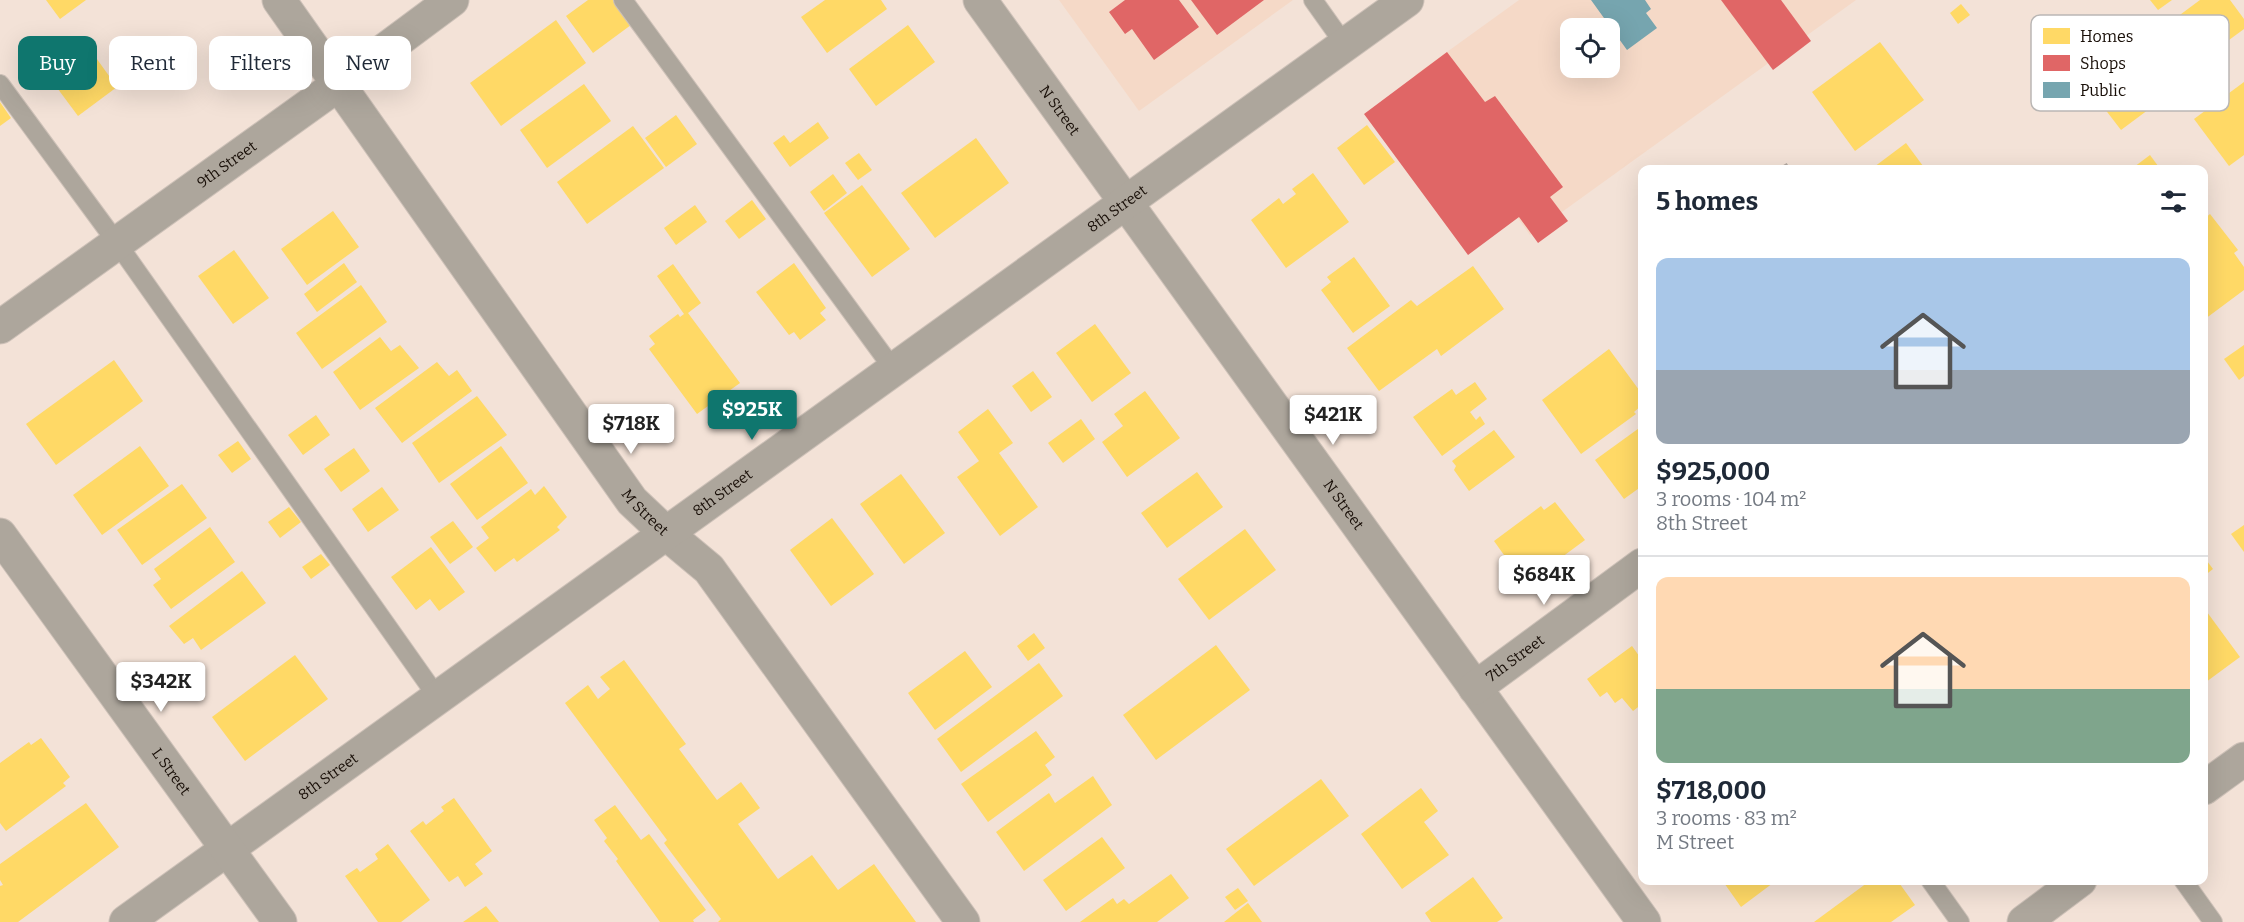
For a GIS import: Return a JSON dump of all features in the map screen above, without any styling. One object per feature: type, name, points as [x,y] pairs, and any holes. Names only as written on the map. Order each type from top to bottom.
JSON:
[{"type":"street","name":"M Street","points":[[279,0],[324,63]]},
{"type":"street","name":"9th Street","points":[[404,36],[452,0]]},
{"type":"street","name":"N Street","points":[[980,0],[1644,922]]},
{"type":"street","name":"8th Street","points":[[126,922],[1407,0]]},
{"type":"street","name":"9th Street","points":[[0,327],[331,90]]},
{"type":"street","name":"M Street","points":[[343,90],[632,501],[709,569],[963,922]]},
{"type":"street","name":"L Street","points":[[0,535],[280,922]]},
{"type":"street","name":"7th Street","points":[[1475,688],[1638,568]]},
{"type":"street","points":[[2208,785],[2244,759]]},
{"type":"street","points":[[2024,922],[2073,885]]},
{"type":"lane","points":[[623,0],[894,370]]},
{"type":"lane","points":[[1313,0],[1345,45]]},
{"type":"lane","points":[[0,84],[117,243],[438,698]]},
{"type":"lane","points":[[1934,885],[1960,922]]},
{"type":"lane","points":[[2186,885],[2213,922]]},
{"type":"shaded area","points":[[1059,0],[1293,0],[1139,111]]},
{"type":"shaded area","points":[[1519,0],[1856,0],[1530,235],[1415,75]]},
{"type":"building: Homes","points":[[46,0],[86,0],[60,19]]},
{"type":"building: Homes","points":[[588,0],[619,0],[635,22],[593,53],[566,16]]},
{"type":"building: Homes","points":[[825,0],[881,0],[887,9],[827,53],[801,17]]},
{"type":"building: Homes","points":[[2150,0],[2172,0],[2158,10]]},
{"type":"building: Homes","points":[[2200,0],[2230,0],[2244,19],[2244,29],[2229,40],[2229,15],[2180,15]]},
{"type":"building: Homes","points":[[1961,4],[1970,15],[1958,24],[1950,13]]},
{"type":"building: Homes","points":[[556,20],[586,63],[501,126],[470,83]]},
{"type":"building: Homes","points":[[908,25],[935,62],[876,106],[849,69]]},
{"type":"building: Homes","points":[[1880,42],[1924,100],[1855,151],[1812,92]]},
{"type":"building: Homes","points":[[97,59],[109,76],[109,90],[113,90],[78,116],[59,90],[97,90]]},
{"type":"building: Homes","points":[[2244,82],[2244,155],[2229,166],[2194,119],[2205,111],[2229,111],[2229,93]]},
{"type":"building: Homes","points":[[584,84],[611,121],[547,168],[520,130]]},
{"type":"building: Homes","points":[[0,102],[11,118],[0,126]]},
{"type":"building: Homes","points":[[2106,111],[2147,111],[2121,130]]},
{"type":"building: Homes","points":[[676,115],[697,144],[666,167],[645,138]]},
{"type":"building: Homes","points":[[818,122],[829,138],[790,167],[773,143],[784,135],[790,143]]},
{"type":"building: Homes","points":[[1367,125],[1395,162],[1364,185],[1337,148]]},
{"type":"building: Homes","points":[[633,126],[664,168],[587,224],[557,182]]},
{"type":"building: Homes","points":[[976,138],[1009,183],[935,238],[901,193]]},
{"type":"building: Homes","points":[[1906,143],[1922,165],[1877,165]]},
{"type":"building: Homes","points":[[859,153],[872,170],[858,180],[845,163]]},
{"type":"building: Homes","points":[[2150,155],[2157,165],[2137,165]]},
{"type":"building: Homes","points":[[1313,173],[1349,222],[1286,268],[1251,220],[1279,198],[1283,204],[1296,194],[1292,189]]},
{"type":"building: Homes","points":[[833,174],[847,193],[824,211],[810,192]]},
{"type":"building: Homes","points":[[862,185],[910,249],[872,277],[824,213]]},
{"type":"building: Homes","points":[[752,200],[766,219],[739,239],[725,221]]},
{"type":"building: Homes","points":[[695,205],[707,222],[676,245],[664,228]]},
{"type":"building: Homes","points":[[333,211],[359,247],[307,285],[281,249]]},
{"type":"building: Homes","points":[[2210,214],[2238,250],[2234,253],[2244,267],[2244,290],[2208,317],[2208,216]]},
{"type":"building: Homes","points":[[234,250],[269,298],[233,324],[198,276]]},
{"type":"building: Homes","points":[[1354,257],[1390,306],[1353,333],[1321,290],[1331,282],[1327,277]]},
{"type":"building: Homes","points":[[344,263],[357,282],[317,312],[304,294]]},
{"type":"building: Homes","points":[[794,263],[826,308],[820,313],[826,320],[800,340],[794,332],[789,335],[756,292]]},
{"type":"building: Homes","points":[[673,264],[701,303],[688,313],[740,383],[697,414],[649,349],[655,344],[649,336],[678,314],[680,317],[684,314],[657,276]]},
{"type":"building: Homes","points":[[1473,266],[1504,309],[1441,356],[1437,349],[1379,391],[1347,348],[1411,300],[1417,306]]},
{"type":"building: Homes","points":[[361,285],[387,322],[322,369],[296,333]]},
{"type":"building: Homes","points":[[1095,324],[1131,373],[1092,402],[1056,353]]},
{"type":"building: Homes","points":[[380,337],[391,351],[400,345],[419,368],[360,410],[333,372]]},
{"type":"building: Homes","points":[[2244,345],[2244,376],[2239,380],[2224,359]]},
{"type":"building: Homes","points":[[1609,349],[1638,389],[1638,408],[1634,412],[1636,414],[1581,454],[1542,400]]},
{"type":"building: Homes","points":[[114,360],[143,401],[56,465],[26,424]]},
{"type":"building: Homes","points":[[437,362],[449,376],[457,370],[472,391],[402,443],[375,408]]},
{"type":"building: Homes","points":[[1033,371],[1052,397],[1031,412],[1012,386]]},
{"type":"building: Homes","points":[[1475,382],[1487,399],[1470,412],[1476,420],[1480,416],[1485,424],[1442,456],[1413,417],[1452,389],[1456,395]]},
{"type":"building: Homes","points":[[1145,391],[1180,438],[1127,477],[1102,442],[1123,426],[1114,414]]},
{"type":"building: Homes","points":[[477,396],[507,435],[439,483],[412,443]]},
{"type":"building: Homes","points":[[988,409],[1013,443],[999,453],[1038,507],[1000,536],[957,477],[979,461],[958,432]]},
{"type":"building: Homes","points":[[316,415],[330,435],[303,455],[288,435]]},
{"type":"building: Homes","points":[[1081,419],[1095,439],[1063,463],[1048,443]]},
{"type":"building: Homes","points":[[1638,429],[1638,489],[1624,499],[1595,460]]},
{"type":"building: Homes","points":[[1494,430],[1515,457],[1469,491],[1454,470],[1456,466],[1452,461]]},
{"type":"building: Homes","points":[[238,441],[251,459],[232,473],[218,455]]},
{"type":"building: Homes","points":[[140,446],[169,486],[102,535],[73,495]]},
{"type":"building: Homes","points":[[501,446],[528,483],[477,520],[450,484]]},
{"type":"building: Homes","points":[[354,448],[370,471],[341,492],[324,469]]},
{"type":"building: Homes","points":[[1197,472],[1223,507],[1167,548],[1141,513]]},
{"type":"building: Homes","points":[[901,474],[945,533],[904,564],[860,504]]},
{"type":"building: Homes","points":[[182,484],[207,518],[142,565],[117,530]]},
{"type":"building: Homes","points":[[544,486],[567,517],[557,527],[560,530],[517,562],[514,558],[495,572],[476,548],[489,538],[481,527],[531,489],[535,495]]},
{"type":"building: Homes","points":[[382,487],[399,510],[368,532],[352,509]]},
{"type":"building: Homes","points":[[1555,502],[1585,540],[1519,589],[1503,567],[1509,562],[1494,541],[1541,506],[1544,510]]},
{"type":"building: Homes","points":[[289,507],[301,522],[280,538],[268,522]]},
{"type":"building: Homes","points":[[832,518],[874,574],[831,606],[790,550]]},
{"type":"building: Homes","points":[[453,521],[473,547],[450,564],[430,537]]},
{"type":"building: Homes","points":[[2244,525],[2244,552],[2231,534]]},
{"type":"building: Homes","points":[[210,527],[235,562],[171,609],[153,585],[161,579],[154,569]]},
{"type":"building: Homes","points":[[1245,529],[1276,570],[1209,620],[1178,579]]},
{"type":"building: Homes","points":[[431,547],[465,592],[439,611],[430,599],[416,610],[391,577]]},
{"type":"building: Homes","points":[[321,554],[330,565],[311,579],[302,567]]},
{"type":"building: Homes","points":[[2208,562],[2213,569],[2208,573]]},
{"type":"building: Homes","points":[[242,571],[266,603],[201,650],[193,638],[184,644],[169,626]]},
{"type":"building: Homes","points":[[2208,613],[2240,657],[2208,681]]},
{"type":"building: Homes","points":[[1034,633],[1045,648],[1028,661],[1017,646]]},
{"type":"building: Homes","points":[[1216,645],[1250,690],[1156,760],[1123,715]]},
{"type":"building: Homes","points":[[1632,646],[1638,654],[1638,707],[1633,711],[1622,698],[1615,703],[1607,692],[1600,697],[1587,679]]},
{"type":"building: Homes","points":[[965,651],[992,687],[935,730],[908,693]]},
{"type":"building: Homes","points":[[295,655],[328,699],[245,761],[212,717]]},
{"type":"building: Homes","points":[[624,660],[686,744],[679,749],[717,800],[741,782],[760,808],[738,824],[778,879],[812,855],[838,890],[874,864],[916,922],[718,922],[721,919],[664,843],[667,840],[565,703],[588,685],[598,699],[610,689],[600,677]]},
{"type":"building: Homes","points":[[1039,663],[1063,696],[961,772],[937,739]]},
{"type":"building: Homes","points":[[1036,731],[1055,757],[1045,765],[1052,775],[988,822],[961,784]]},
{"type":"building: Homes","points":[[41,738],[70,777],[63,783],[66,786],[6,831],[0,823],[0,763],[29,742],[31,745]]},
{"type":"building: Homes","points":[[1093,776],[1112,805],[1024,871],[996,832],[1049,793],[1055,803]]},
{"type":"building: Homes","points":[[1321,779],[1349,816],[1254,886],[1226,849]]},
{"type":"building: Homes","points":[[1421,788],[1438,811],[1424,822],[1449,855],[1402,889],[1361,834]]},
{"type":"building: Homes","points":[[454,798],[492,851],[475,864],[483,874],[465,887],[458,876],[449,882],[410,831],[423,821],[426,825],[444,811],[441,807]]},
{"type":"building: Homes","points":[[86,803],[119,847],[18,922],[0,922],[0,886],[3,885],[0,880],[0,864]]},
{"type":"building: Homes","points":[[615,805],[641,840],[649,834],[706,910],[693,920],[694,922],[660,922],[616,861],[618,859],[604,841],[607,838],[594,820]]},
{"type":"building: Homes","points":[[1102,837],[1125,868],[1066,911],[1043,880]]},
{"type":"building: Homes","points":[[388,844],[430,900],[401,922],[378,922],[345,876],[357,868],[360,872],[378,859],[375,854]]},
{"type":"building: Homes","points":[[1171,874],[1189,898],[1157,922],[1080,922],[1113,898],[1117,904],[1124,899],[1129,904]]},
{"type":"building: Homes","points":[[1473,877],[1503,918],[1497,922],[1431,922],[1425,913]]},
{"type":"building: Homes","points":[[1726,885],[1770,885],[1741,907]]},
{"type":"building: Homes","points":[[1864,885],[1901,885],[1915,905],[1891,922],[1814,922]]},
{"type":"building: Homes","points":[[1238,888],[1248,901],[1235,910],[1225,897]]},
{"type":"building: Homes","points":[[1248,903],[1262,922],[1224,922]]},
{"type":"building: Homes","points":[[486,906],[499,922],[463,922]]},
{"type":"building: Shops","points":[[1125,0],[1179,0],[1199,27],[1154,60],[1132,29],[1125,34],[1109,12]]},
{"type":"building: Shops","points":[[1191,0],[1264,0],[1217,35]]},
{"type":"building: Shops","points":[[1721,0],[1781,0],[1811,41],[1773,70]]},
{"type":"building: Shops","points":[[1447,52],[1485,102],[1495,96],[1563,187],[1550,197],[1568,221],[1538,243],[1519,217],[1468,255],[1364,114]]},
{"type":"building: Public","points":[[1591,0],[1645,0],[1651,9],[1646,13],[1657,28],[1627,50],[1620,40],[1620,18],[1604,18]]}]
